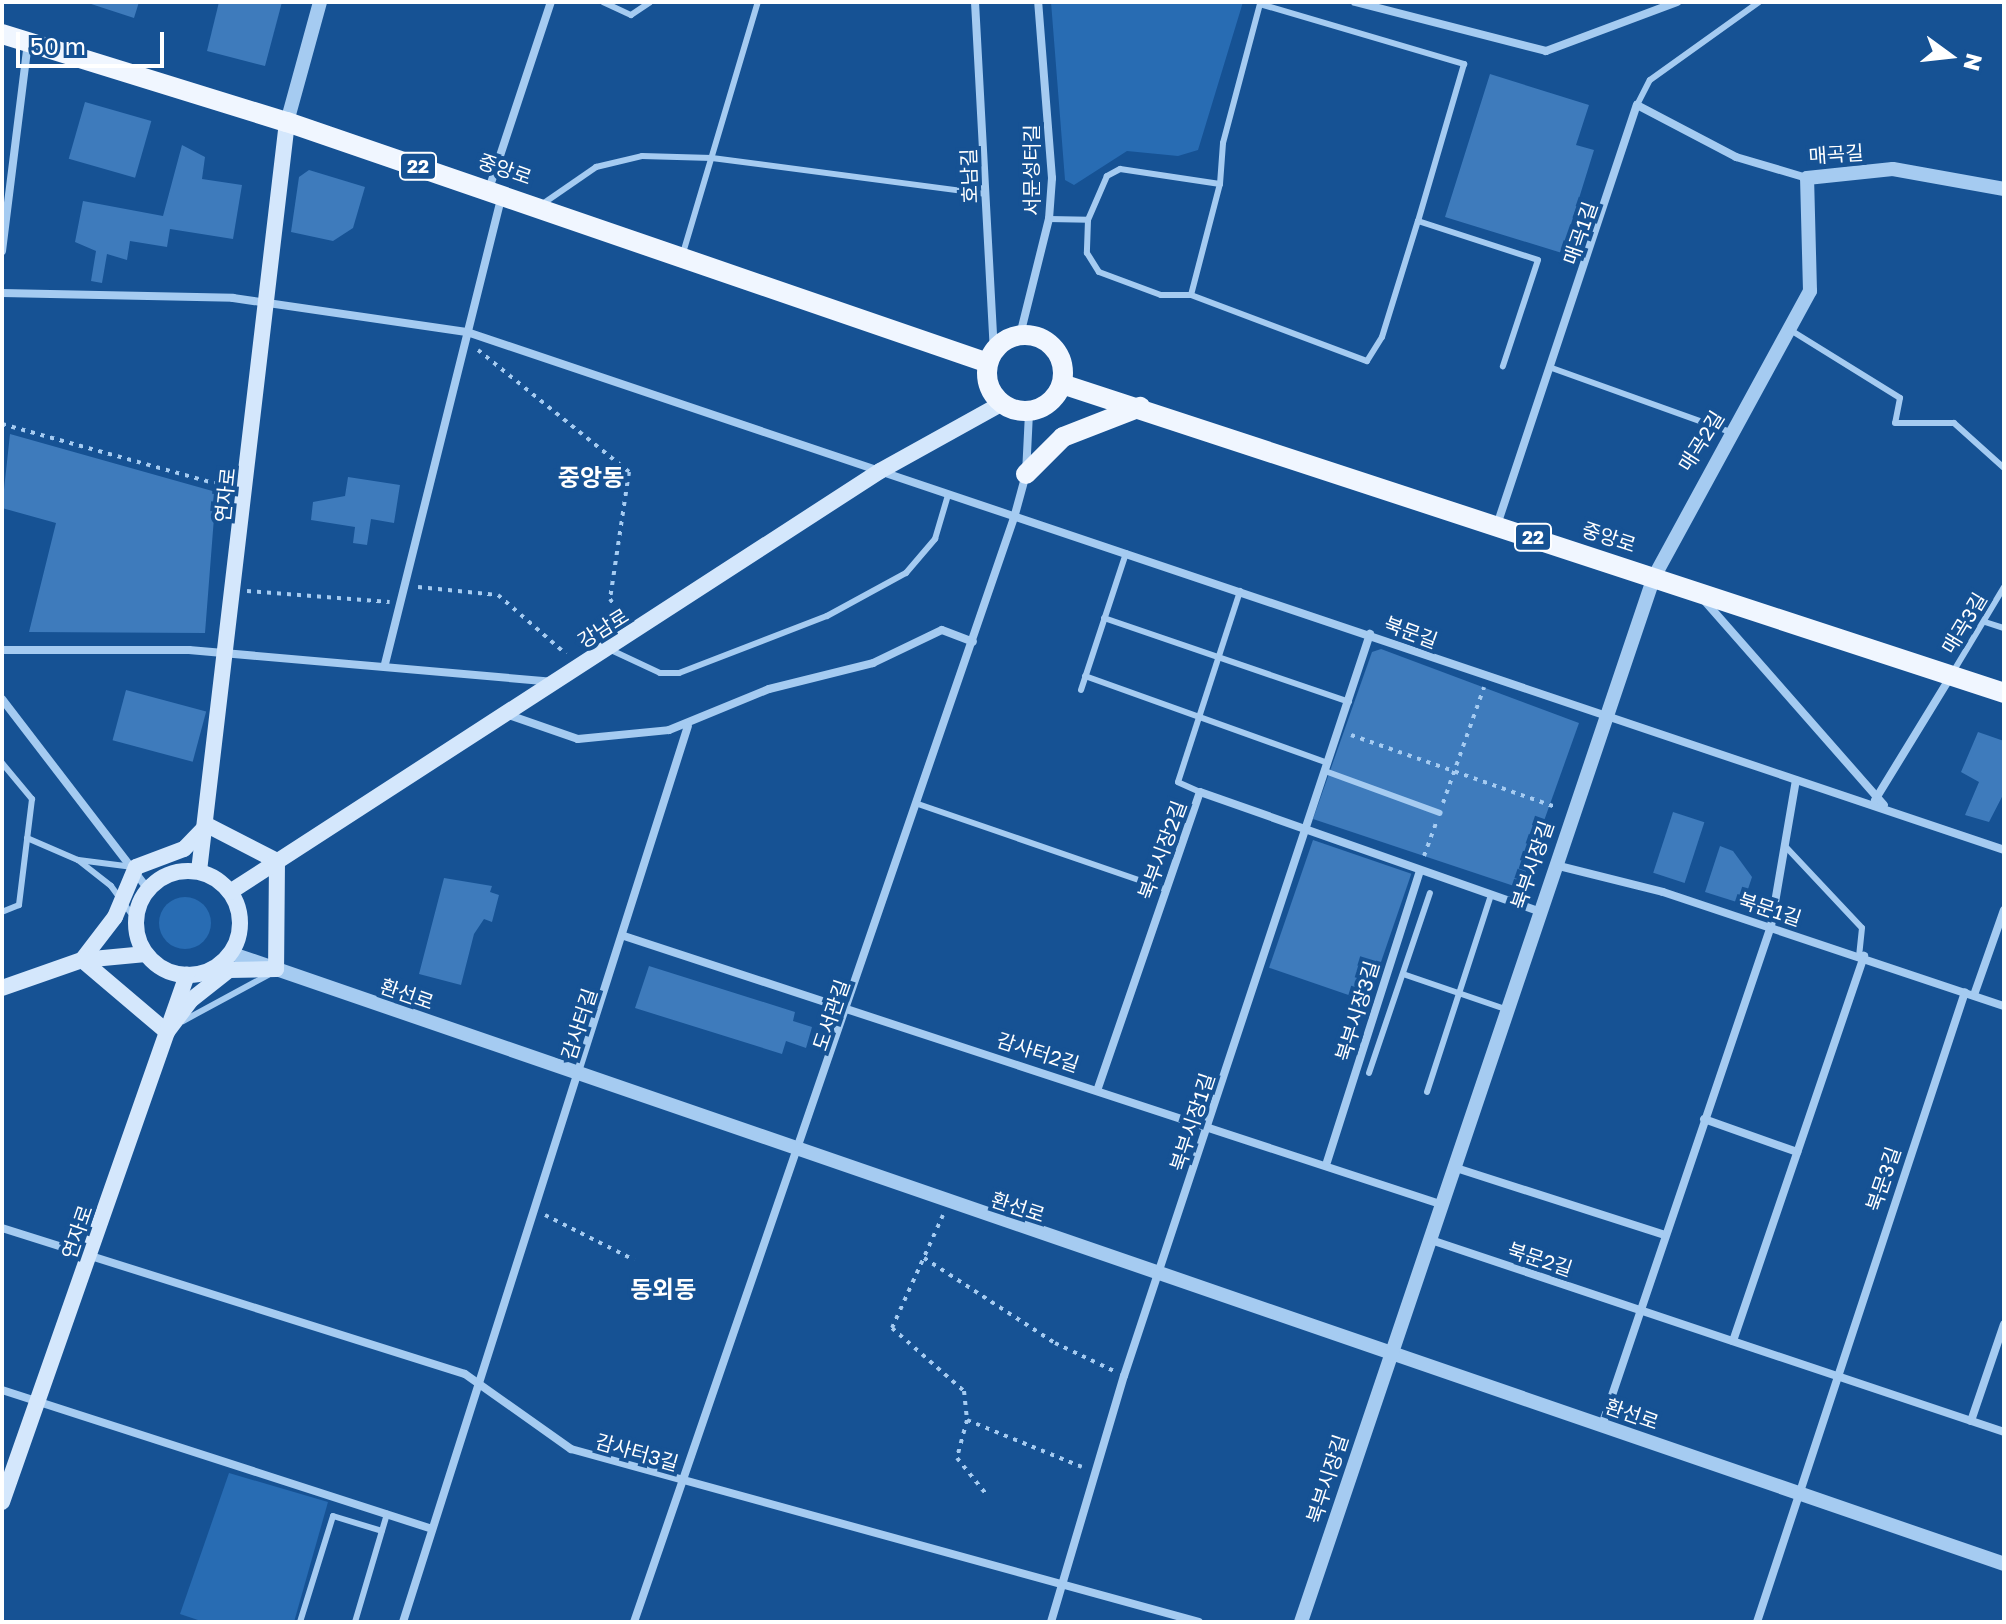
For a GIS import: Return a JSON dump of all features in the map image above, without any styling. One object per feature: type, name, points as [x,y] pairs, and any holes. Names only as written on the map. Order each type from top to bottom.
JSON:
[{"type":"main road","name":"중앙로","points":[[2,34],[287,122],[682,256],[991,356]]},
{"type":"main road","name":"연자로","points":[[199,871],[229,652],[287,122]]},
{"type":"main road","points":[[1020,335],[1035,336],[1059,355],[1062,384],[1044,407],[1029,412],[1001,404],[991,392],[991,356],[1020,335]]},
{"type":"main road","name":"중앙로","points":[[1062,384],[1695,589],[2004,693]]},
{"type":"main road","name":"강남로","points":[[230,892],[509,715],[880,471],[1001,404]]},
{"type":"main road","points":[[1026,474],[1063,437],[1140,407]]},
{"type":"main road","points":[[207,825],[277,861],[276,969],[229,970],[191,1000],[167,1032],[82,960],[122,901],[136,867],[184,849],[207,825]]},
{"type":"main road","points":[[2,988],[82,960],[146,954],[187,975],[230,953],[240,923],[230,892],[199,871],[171,873],[148,889],[136,920],[146,954]]},
{"type":"main road","name":"연자로","points":[[2,1502],[187,975]]},
{"type":"street","points":[[287,122],[320,2]]},
{"type":"street","points":[[385,664],[467,332],[496,192],[551,2]]},
{"type":"street","name":"호남길","points":[[975,2],[991,356]]},
{"type":"street","name":"서문성터길","points":[[1020,335],[1049,219],[1038,2]]},
{"type":"street","points":[[1355,2],[1546,51],[1677,2]]},
{"type":"street","points":[[2,251],[28,42]]},
{"type":"street","name":"매곡길","points":[[1637,105],[1736,157],[1807,178],[1893,169],[2004,189]]},
{"type":"street","name":"매곡1길","points":[[1497,525],[1637,105]]},
{"type":"street","name":"매곡2길","points":[[1654,577],[1731,432],[1792,331],[1812,275],[1807,178]]},
{"type":"street","name":"북문길","points":[[2,293],[265,302],[467,332],[1014,518],[1370,634],[1605,720],[2004,850]]},
{"type":"street","name":"도서관길","points":[[634,1622],[681,1481],[800,1154],[1014,518],[1026,474],[1029,412]]},
{"type":"street","name":"북부시장길","points":[[1301,1622],[1537,911],[1654,577]]},
{"type":"street","name":"북문길","points":[[1695,589],[1875,800],[1901,814]]},
{"type":"street","points":[[509,715],[589,740],[688,726],[769,689],[873,663],[942,630],[973,642]]},
{"type":"street","name":"북부시장1길","points":[[1051,1622],[1124,1376],[1370,634]]},
{"type":"street","points":[[2,650],[229,652],[557,682]]},
{"type":"street","points":[[1875,800],[1951,675]]},
{"type":"street","points":[[2,699],[136,867],[148,889]]},
{"type":"street","name":"감사터길","points":[[403,1622],[475,1381],[579,1075],[688,726]]},
{"type":"street","points":[[1602,1425],[1771,926],[1796,780]]},
{"type":"street","points":[[1200,792],[1537,911]]},
{"type":"street","name":"북부시장2길","points":[[1098,1088],[1200,792]]},
{"type":"street","name":"북문1길","points":[[1553,864],[1771,926],[2004,1006]]},
{"type":"street","name":"북부시장3길","points":[[1327,1162],[1420,870]]},
{"type":"street","points":[[1969,994],[2004,910]]},
{"type":"street","name":"감사터2길","points":[[624,936],[1327,1162],[1440,1204]]},
{"type":"street","name":"환선로","points":[[230,953],[947,1205],[1159,1273],[1389,1355],[2004,1564]]},
{"type":"street","points":[[1733,1341],[1861,956]]},
{"type":"street","name":"북문3길","points":[[1796,1492],[1832,1376],[1969,994]]},
{"type":"street","points":[[1704,1119],[1797,1152]]},
{"type":"street","points":[[1453,1167],[1665,1235]]},
{"type":"street","name":"감사터3길","points":[[2,1228],[475,1381],[552,1441],[681,1481],[1199,1622]]},
{"type":"street","name":"북문2길","points":[[1428,1239],[1832,1376]]},
{"type":"street","points":[[1971,1421],[2004,1324]]},
{"type":"street","points":[[1832,1376],[2004,1432]]},
{"type":"street","points":[[2,1390],[429,1528]]},
{"type":"street","points":[[1757,1622],[1796,1492]]},
{"type":"lane","points":[[603,2],[631,15],[650,2]]},
{"type":"lane","points":[[682,256],[758,2]]},
{"type":"lane","name":"매곡1길","points":[[1637,105],[1650,80],[1759,2]]},
{"type":"lane","points":[[1191,295],[1220,184],[1223,143],[1260,4],[1464,64],[1382,337],[1367,361],[1191,295],[1161,295],[1099,272],[1087,253],[1088,220],[1107,176],[1120,169],[1220,184]]},
{"type":"lane","points":[[539,206],[596,167],[642,156],[712,158],[985,194]]},
{"type":"lane","points":[[1049,219],[1088,220]]},
{"type":"lane","points":[[1418,221],[1538,260],[1503,366]]},
{"type":"lane","points":[[1792,331],[1900,398],[1895,423],[1954,423],[2004,468]]},
{"type":"lane","points":[[1549,367],[1731,432]]},
{"type":"lane","points":[[609,649],[660,673],[679,673],[827,616],[906,573],[935,539],[948,495]]},
{"type":"lane","points":[[1081,690],[1126,553]]},
{"type":"lane","name":"매곡3길","points":[[1951,675],[2004,587]]},
{"type":"lane","name":"북부시장2길","points":[[1200,792],[1178,782],[1196,716],[1240,591]]},
{"type":"lane","points":[[1104,618],[1349,702]]},
{"type":"lane","points":[[1985,622],[2004,628]]},
{"type":"lane","points":[[1085,676],[1196,716],[1440,813]]},
{"type":"lane","points":[[2,763],[32,799],[19,905],[2,912]]},
{"type":"lane","points":[[918,804],[1165,889]]},
{"type":"lane","points":[[27,838],[78,860],[136,867]]},
{"type":"lane","points":[[1785,846],[1862,928],[1861,956]]},
{"type":"lane","points":[[78,860],[122,901],[136,920]]},
{"type":"lane","points":[[1369,1073],[1430,893]]},
{"type":"lane","points":[[1427,1092],[1491,895]]},
{"type":"lane","points":[[167,1032],[276,969]]},
{"type":"lane","points":[[1403,974],[1505,1009]]},
{"type":"lane","points":[[355,1622],[387,1514]]},
{"type":"lane","points":[[300,1622],[333,1516],[382,1531]]},
{"type":"path","points":[[467,332],[480,353],[629,472],[610,599],[633,634]]},
{"type":"path","points":[[2,424],[246,492]]},
{"type":"path","points":[[404,586],[498,595],[580,667]]},
{"type":"path","points":[[235,590],[400,603]]},
{"type":"path","points":[[1420,870],[1488,677]]},
{"type":"path","points":[[1339,731],[1572,813]]},
{"type":"path","points":[[947,1205],[892,1328],[960,1385],[967,1420],[957,1458],[986,1494]]},
{"type":"path","points":[[532,1208],[634,1260]]},
{"type":"path","points":[[924,1258],[1055,1343],[1124,1376]]},
{"type":"path","points":[[967,1420],[1096,1471]]},
{"type":"shaded area","points":[[1051,2],[1243,2],[1198,150],[1178,156],[1127,151],[1074,185],[1065,180]]},
{"type":"shaded area","points":[[185,897],[203,905],[211,923],[203,941],[185,949],[167,941],[159,923],[167,905]]},
{"type":"shaded area","points":[[229,1473],[328,1502],[294,1622],[204,1622],[180,1614]]},
{"type":"building","points":[[85,2],[139,2],[134,18]]},
{"type":"building","points":[[219,2],[282,2],[265,66],[207,51]]},
{"type":"building","points":[[1490,74],[1589,105],[1576,145],[1594,150],[1562,253],[1445,217]]},
{"type":"building","points":[[85,102],[151,121],[135,178],[69,159]]},
{"type":"building","points":[[182,145],[205,157],[202,179],[242,185],[233,239],[170,229],[167,247],[130,241],[127,260],[107,254],[102,283],[91,281],[96,251],[75,242],[83,201],[163,216]]},
{"type":"building","points":[[309,170],[365,187],[353,228],[333,241],[291,232],[299,177]]},
{"type":"building","points":[[10,434],[216,492],[205,633],[29,632],[56,523],[2,508]]},
{"type":"building","points":[[348,477],[400,485],[394,523],[371,519],[367,545],[353,543],[355,527],[311,520],[313,502],[345,496]]},
{"type":"building","points":[[1381,649],[1579,723],[1520,888],[1313,819],[1372,652]]},
{"type":"building","points":[[126,690],[206,711],[193,762],[113,740]]},
{"type":"building","points":[[1978,732],[2004,741],[2004,793],[1989,822],[1965,815],[1979,782],[1961,772]]},
{"type":"building","points":[[1673,812],[1704,822],[1685,883],[1653,873]]},
{"type":"building","points":[[1313,840],[1411,874],[1367,1002],[1269,968]]},
{"type":"building","points":[[1720,846],[1733,851],[1752,877],[1743,904],[1705,892]]},
{"type":"building","points":[[444,878],[492,886],[490,892],[499,895],[492,922],[484,919],[474,934],[461,985],[419,974]]},
{"type":"building","points":[[649,966],[795,1012],[793,1021],[812,1027],[806,1048],[786,1041],[782,1054],[635,1008]]},
{"type":"district","name":"중앙동","points":[[591,477]]},
{"type":"district","name":"동외동","points":[[663,1289]]}]
